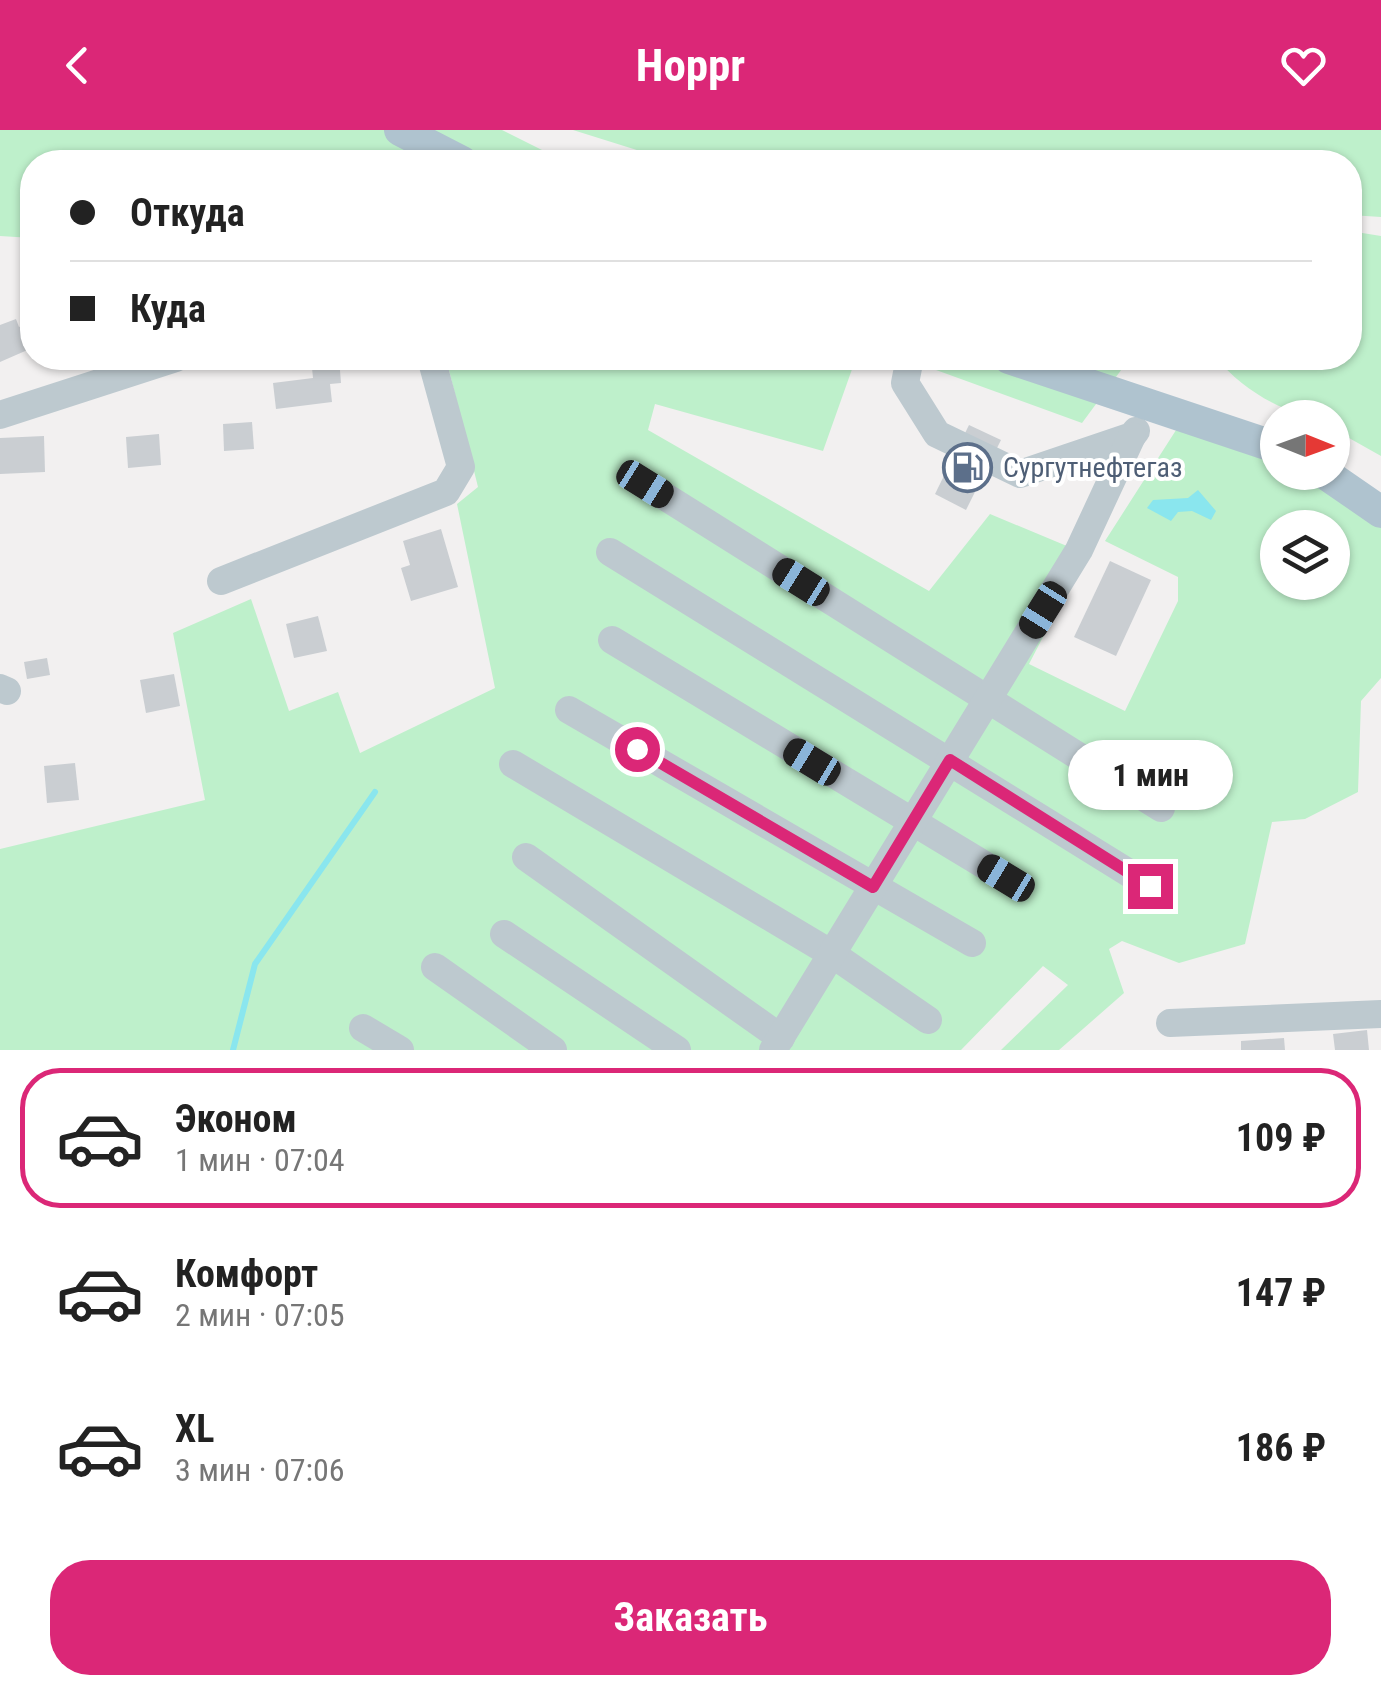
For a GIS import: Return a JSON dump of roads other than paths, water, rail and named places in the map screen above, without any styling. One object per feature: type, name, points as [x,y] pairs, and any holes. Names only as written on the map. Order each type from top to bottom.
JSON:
[{"type":"main road","points":[[400,130],[439,150]]},
{"type":"main road","points":[[1044,370],[1260,442]]},
{"type":"main road","points":[[1349,490],[1381,512]]},
{"type":"street","points":[[0,415],[139,370]]},
{"type":"street","points":[[221,581],[446,492],[460,468],[433,370]]},
{"type":"street","points":[[908,370],[905,384],[937,434],[1020,474],[1132,436]]},
{"type":"street","points":[[526,857],[777,1044],[1079,550],[1132,436],[1154,406]]},
{"type":"street","points":[[645,484],[1161,808]]},
{"type":"street","points":[[610,552],[1150,886]]},
{"type":"street","points":[[612,640],[1006,878]]},
{"type":"street","points":[[569,710],[972,944]]},
{"type":"street","points":[[513,764],[832,954],[928,1020]]},
{"type":"street","points":[[504,934],[676,1050]]},
{"type":"street","points":[[435,967],[553,1050]]},
{"type":"street","points":[[1170,1023],[1381,1014]]},
{"type":"street","points":[[363,1028],[400,1050]]},
{"type":"water","points":[[1198,490],[1216,511],[1211,520],[1192,511],[1178,512],[1171,521],[1147,508],[1153,500],[1188,498]]},
{"type":"waterway","points":[[233,1050],[255,964],[375,792]]},
{"type":"place","name":"Сургутнефтегаз","points":[[968,467]]}]
